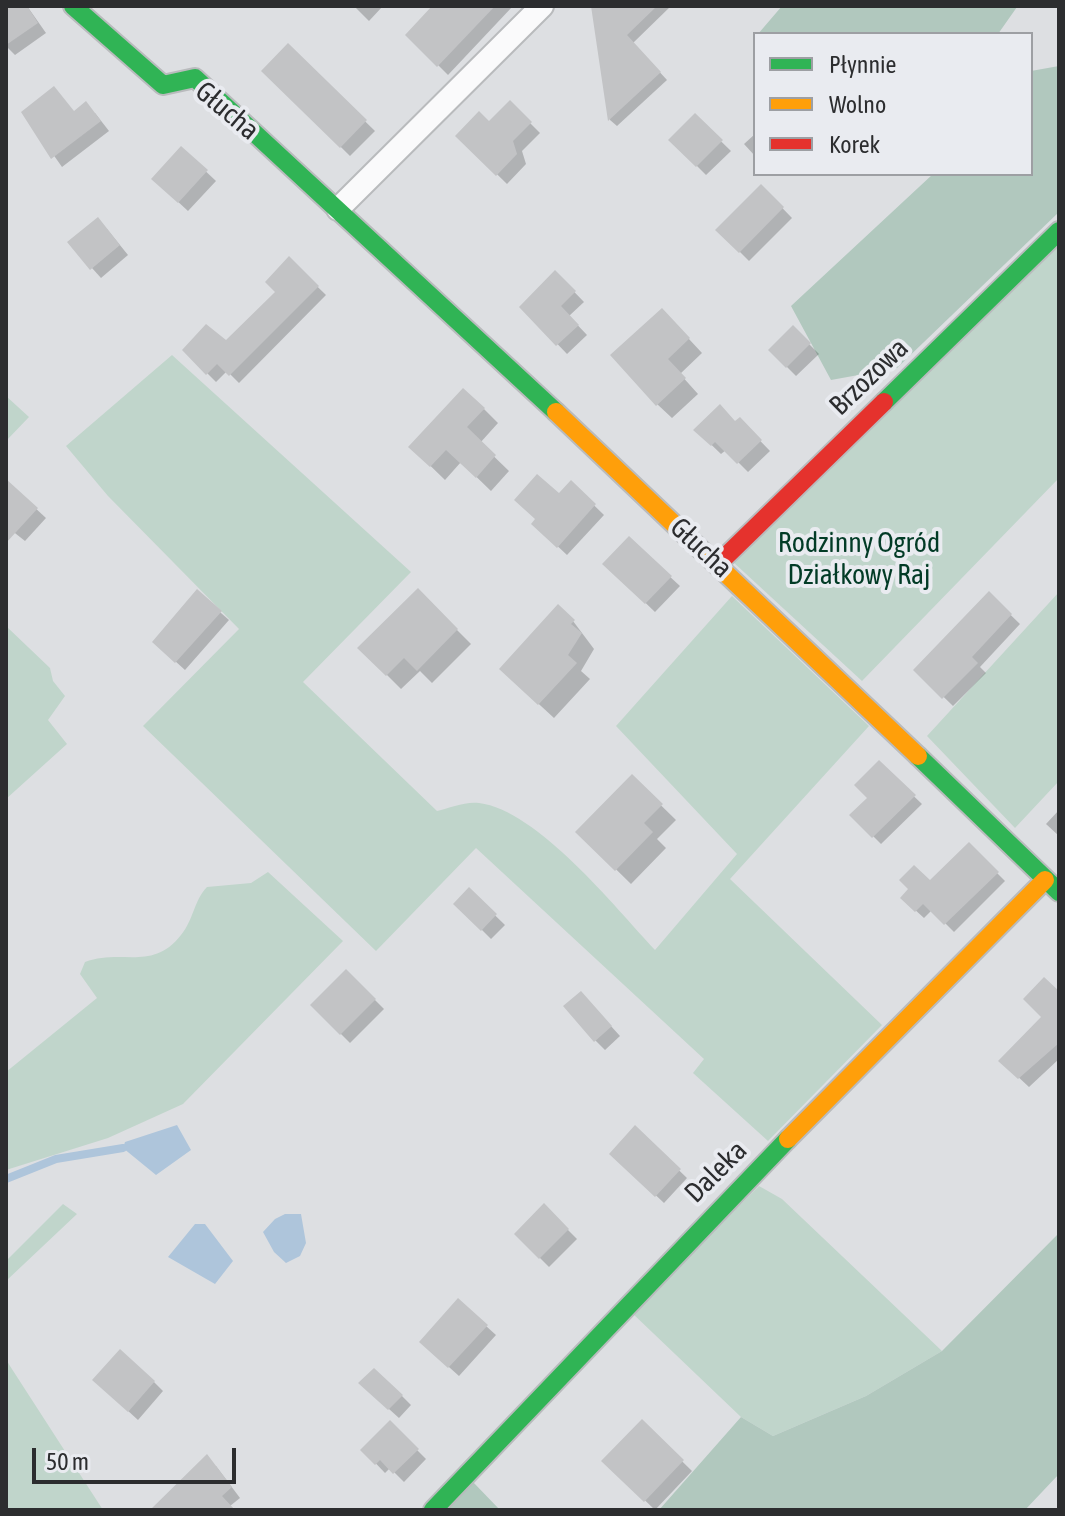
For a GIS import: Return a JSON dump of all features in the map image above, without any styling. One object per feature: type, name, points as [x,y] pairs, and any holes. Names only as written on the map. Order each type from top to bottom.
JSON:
[{"type":"street","name":"Głucha","points":[[73,6],[163,85],[195,78],[719,563],[1052,886]]},
{"type":"street","points":[[338,209],[542,6]]},
{"type":"street","name":"Brzozowa","points":[[719,563],[1059,231]]},
{"type":"street","name":"Daleka","points":[[433,1510],[683,1246],[1052,886]]},
{"type":"green space","points":[[782,6],[1033,6],[1017,7],[999,32],[760,32]]},
{"type":"green space","points":[[1059,66],[1059,212],[897,368],[831,380],[791,306],[931,176],[1033,176],[1033,71]]},
{"type":"green space","name":"Rodzinny Ogród Działkowy Raj","points":[[1059,241],[1059,478],[862,681],[732,561]]},
{"type":"green space","points":[[172,355],[411,572],[303,682],[437,811],[479,803],[502,810],[550,841],[597,886],[655,950],[737,854],[616,726],[732,596],[869,726],[730,879],[882,1025],[768,1141],[693,1073],[704,1059],[476,848],[376,951],[143,726],[239,629],[108,496],[66,446]]},
{"type":"green space","points":[[6,396],[29,417],[6,441]]},
{"type":"green space","points":[[1059,592],[1059,781],[1015,828],[927,736]]},
{"type":"green space","points":[[6,626],[50,668],[53,681],[65,696],[48,720],[67,744],[6,799]]},
{"type":"green space","points":[[268,872],[343,941],[183,1104],[108,1138],[6,1170],[6,1072],[97,998],[80,974],[85,962],[159,953],[181,935],[207,887],[251,883]]},
{"type":"green space","points":[[759,1186],[782,1199],[942,1351],[866,1396],[773,1436],[741,1417],[631,1312]]},
{"type":"green space","points":[[63,1204],[77,1214],[6,1281],[6,1261]]},
{"type":"green space","points":[[1059,1233],[1059,1474],[1025,1510],[659,1510],[741,1417],[773,1436],[866,1396],[942,1351]]},
{"type":"green space","points":[[6,1359],[10,1366],[103,1510],[6,1510]]},
{"type":"green space","points":[[473,1482],[500,1510],[447,1510]]},
{"type":"water","points":[[177,1125],[191,1150],[156,1175],[123,1148],[125,1142]]},
{"type":"water","points":[[285,1214],[301,1214],[306,1243],[300,1256],[286,1263],[274,1252],[263,1232],[275,1219]]},
{"type":"water","points":[[195,1224],[205,1224],[233,1261],[215,1284],[168,1257]]},
{"type":"building","points":[[6,6],[27,6],[38,23],[6,45]]},
{"type":"building","points":[[432,6],[495,6],[437,67],[405,35]]},
{"type":"building","points":[[591,6],[657,6],[627,35],[661,72],[608,121]]},
{"type":"building","points":[[288,43],[367,120],[340,148],[261,71]]},
{"type":"building","points":[[54,86],[74,111],[86,101],[101,121],[51,159],[21,112]]},
{"type":"building","points":[[510,100],[532,122],[513,141],[517,154],[496,176],[455,136],[479,111],[489,121]]},
{"type":"building","points":[[695,113],[723,140],[696,167],[668,140]]},
{"type":"building","points":[[181,146],[208,170],[178,203],[151,179]]},
{"type":"building","points":[[761,184],[784,207],[739,253],[715,230]]},
{"type":"building","points":[[98,217],[120,245],[90,270],[67,242]]},
{"type":"building","points":[[289,256],[319,286],[229,376],[217,364],[206,375],[182,350],[206,324],[226,340],[275,292],[265,282]]},
{"type":"building","points":[[555,270],[576,291],[561,306],[579,325],[556,346],[519,307]]},
{"type":"building","points":[[662,308],[690,338],[668,359],[686,378],[656,406],[610,355]]},
{"type":"building","points":[[793,325],[811,343],[786,368],[768,350]]},
{"type":"building","points":[[463,388],[485,408],[467,427],[496,455],[476,478],[446,450],[430,467],[408,447]]},
{"type":"building","points":[[720,404],[735,421],[740,417],[762,440],[737,464],[715,442],[711,446],[693,430]]},
{"type":"building","points":[[537,474],[559,493],[571,480],[596,504],[557,548],[531,524],[535,519],[514,500]]},
{"type":"building","points":[[6,479],[38,508],[6,543]]},
{"type":"building","points":[[629,536],[672,576],[645,604],[602,564]]},
{"type":"building","points":[[418,588],[458,629],[417,671],[404,658],[386,676],[357,648]]},
{"type":"building","points":[[197,589],[222,611],[175,663],[152,642]]},
{"type":"building","points":[[989,591],[1012,614],[972,657],[978,663],[942,699],[913,670]]},
{"type":"building","points":[[558,604],[575,620],[571,624],[582,633],[568,655],[577,663],[538,705],[499,669]]},
{"type":"building","points":[[879,760],[916,795],[872,838],[849,815],[867,798],[854,785]]},
{"type":"building","points":[[632,774],[663,804],[644,823],[653,832],[615,871],[575,832]]},
{"type":"building","points":[[969,842],[999,872],[944,925],[923,904],[915,912],[900,898],[908,889],[899,880],[914,865],[930,880]]},
{"type":"building","points":[[469,887],[497,914],[481,931],[453,904]]},
{"type":"building","points":[[346,969],[376,999],[340,1035],[310,1005]]},
{"type":"building","points":[[1044,977],[1059,991],[1059,1043],[1018,1079],[998,1061],[1041,1017],[1023,999]]},
{"type":"building","points":[[581,991],[612,1026],[594,1042],[563,1006]]},
{"type":"building","points":[[635,1125],[681,1169],[655,1197],[609,1154]]},
{"type":"building","points":[[544,1203],[569,1229],[539,1259],[514,1234]]},
{"type":"building","points":[[458,1298],[488,1325],[448,1368],[419,1342]]},
{"type":"building","points":[[120,1349],[155,1381],[128,1412],[92,1380]]},
{"type":"building","points":[[374,1368],[403,1395],[388,1410],[358,1383]]},
{"type":"building","points":[[642,1419],[684,1460],[644,1502],[601,1461]]},
{"type":"building","points":[[390,1420],[419,1449],[393,1474],[380,1460],[375,1465],[360,1450]]},
{"type":"building","points":[[207,1454],[232,1487],[222,1496],[235,1510],[150,1510]]},
{"type":"waterway","points":[[6,1179],[56,1159],[123,1148]]},
{"type":"traffic: fast","points":[[73,6],[163,85],[195,78],[556,412]]},
{"type":"traffic: fast","points":[[884,402],[1059,231]]},
{"type":"traffic: fast","points":[[918,756],[1059,892]]},
{"type":"traffic: fast","points":[[433,1510],[788,1139]]},
{"type":"traffic: slow","points":[[556,412],[918,756]]},
{"type":"traffic: slow","points":[[788,1139],[1045,880]]},
{"type":"traffic: jam","points":[[719,563],[884,402]]}]
